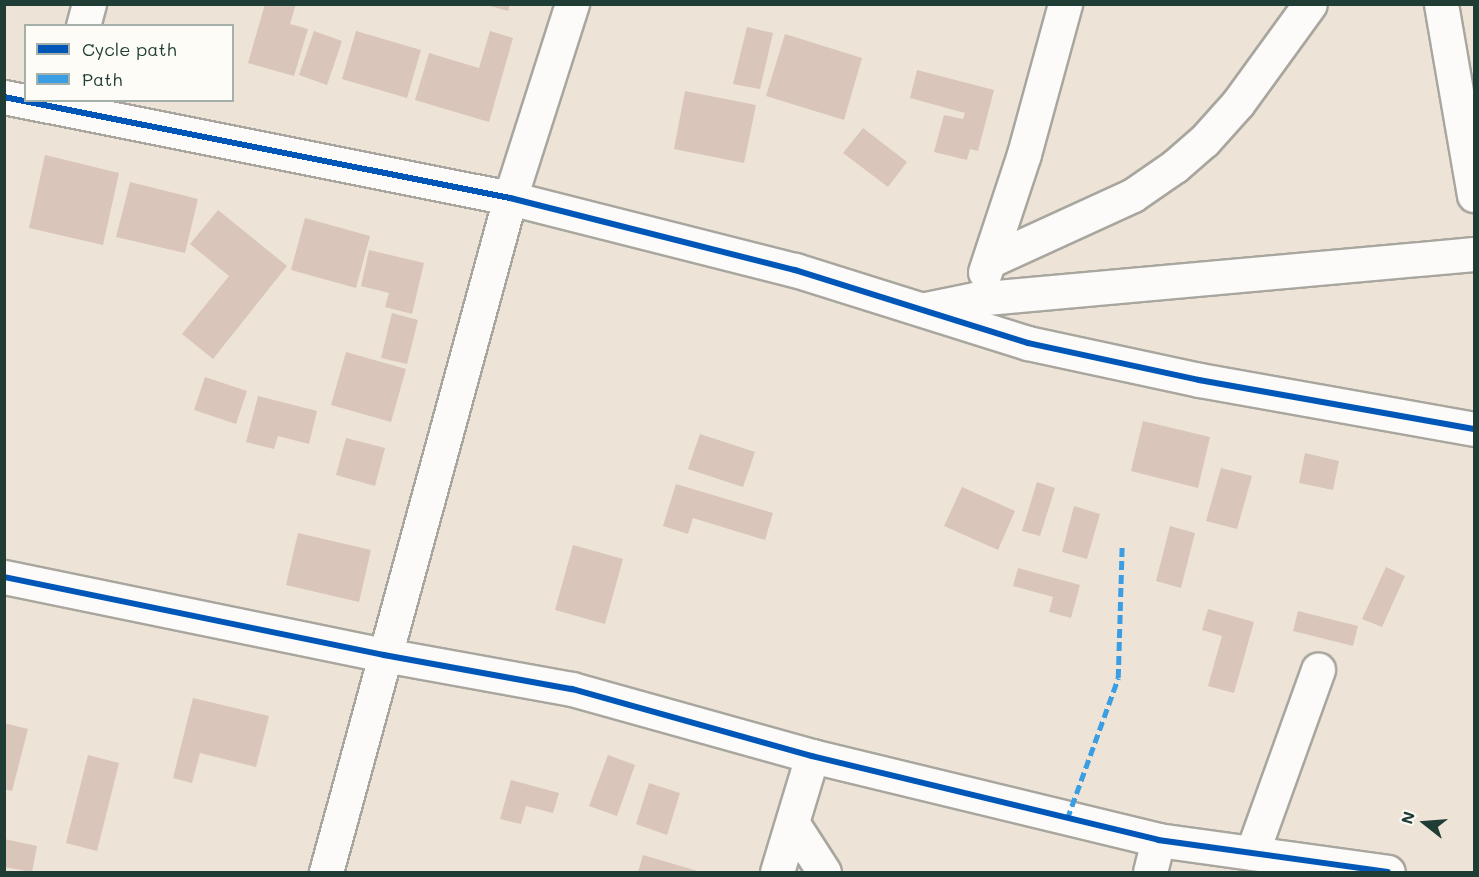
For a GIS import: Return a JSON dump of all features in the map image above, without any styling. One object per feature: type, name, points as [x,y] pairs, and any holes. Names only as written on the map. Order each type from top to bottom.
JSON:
[{"type":"street","points":[[84,24],[89,4]]},
{"type":"street","points":[[326,873],[510,198],[572,4]]},
{"type":"street","points":[[975,299],[1024,154],[1065,4]]},
{"type":"street","points":[[989,261],[1133,195],[1175,166],[1204,141],[1238,103],[1310,4]]},
{"type":"street","points":[[1441,4],[1474,195]]},
{"type":"street","points":[[4,97],[24,100]]},
{"type":"street","points":[[42,102],[510,198],[795,270],[1028,342],[1188,378],[1474,429]]},
{"type":"street","points":[[921,310],[975,299],[1474,254]]},
{"type":"street","points":[[4,577],[384,655],[572,689],[812,756],[1158,840],[1388,873]]},
{"type":"street","points":[[1252,853],[1318,670]]},
{"type":"street","points":[[777,873],[812,756]]},
{"type":"street","points":[[793,824],[824,873]]},
{"type":"street","points":[[1150,873],[1158,840]]},
{"type":"building","points":[[265,4],[296,4],[290,24],[308,29],[294,76],[248,63]]},
{"type":"building","points":[[483,4],[510,4],[508,11]]},
{"type":"building","points":[[747,27],[773,33],[760,89],[733,84]]},
{"type":"building","points":[[314,31],[342,41],[327,85],[299,75]]},
{"type":"building","points":[[356,31],[421,50],[407,98],[342,79]]},
{"type":"building","points":[[490,31],[513,38],[489,122],[415,100],[429,53],[479,68]]},
{"type":"building","points":[[785,34],[862,58],[844,120],[766,96]]},
{"type":"building","points":[[917,70],[994,90],[978,151],[970,149],[967,160],[934,152],[944,115],[963,119],[965,113],[910,98]]},
{"type":"building","points":[[685,91],[756,105],[744,163],[674,149]]},
{"type":"building","points":[[863,128],[907,162],[888,187],[843,153]]},
{"type":"building","points":[[45,155],[119,173],[103,245],[29,228]]},
{"type":"building","points":[[130,182],[198,199],[185,253],[116,237]]},
{"type":"building","points":[[218,210],[287,266],[213,359],[182,334],[229,276],[190,244]]},
{"type":"building","points":[[305,218],[370,236],[356,288],[291,270]]},
{"type":"building","points":[[369,250],[424,263],[412,314],[385,307],[389,293],[361,286]]},
{"type":"building","points":[[392,313],[418,320],[407,364],[381,358]]},
{"type":"building","points":[[346,352],[406,369],[391,422],[331,405]]},
{"type":"building","points":[[205,377],[247,391],[236,424],[194,410]]},
{"type":"building","points":[[258,396],[317,411],[309,444],[278,436],[274,449],[246,442]]},
{"type":"building","points":[[1143,421],[1210,437],[1198,488],[1131,471]]},
{"type":"building","points":[[700,434],[755,452],[743,487],[688,469]]},
{"type":"building","points":[[346,438],[385,448],[375,486],[336,475]]},
{"type":"building","points":[[1305,453],[1339,461],[1333,490],[1299,483]]},
{"type":"building","points":[[1221,468],[1252,476],[1237,529],[1206,521]]},
{"type":"building","points":[[1037,482],[1055,488],[1040,536],[1022,531]]},
{"type":"building","points":[[676,484],[773,513],[765,540],[693,518],[688,534],[663,526]]},
{"type":"building","points":[[962,487],[1015,511],[998,550],[944,526]]},
{"type":"building","points":[[1074,506],[1100,514],[1087,559],[1062,552]]},
{"type":"building","points":[[1170,526],[1195,533],[1181,588],[1156,581]]},
{"type":"building","points":[[298,533],[371,550],[359,602],[286,585]]},
{"type":"building","points":[[573,545],[623,559],[605,624],[555,610]]},
{"type":"building","points":[[1386,567],[1405,576],[1382,627],[1362,619]]},
{"type":"building","points":[[1018,568],[1080,585],[1071,618],[1049,612],[1053,597],[1013,586]]},
{"type":"building","points":[[1208,609],[1254,622],[1234,693],[1208,686],[1222,636],[1202,630]]},
{"type":"building","points":[[1298,611],[1358,626],[1353,646],[1293,631]]},
{"type":"building","points":[[193,698],[269,716],[256,767],[200,753],[192,783],[173,778]]},
{"type":"building","points":[[4,723],[28,729],[12,791],[4,789]]},
{"type":"building","points":[[88,755],[119,763],[97,851],[66,843]]},
{"type":"building","points":[[608,755],[635,765],[617,816],[589,806]]},
{"type":"building","points":[[511,780],[559,793],[553,813],[526,806],[521,824],[500,819]]},
{"type":"building","points":[[649,783],[680,793],[667,835],[636,824]]},
{"type":"building","points":[[4,839],[37,846],[32,872],[4,867]]},
{"type":"building","points":[[643,855],[701,872],[638,872]]},
{"type":"marked path","points":[[1067,819],[1118,678],[1122,545]]},
{"type":"cycle path","points":[[4,97],[24,101]]},
{"type":"cycle path","points":[[29,102],[510,198],[795,270],[1028,343],[1199,380],[1474,429]]},
{"type":"cycle path","points":[[4,577],[384,655],[572,689],[812,756],[1158,840],[1388,872]]}]
